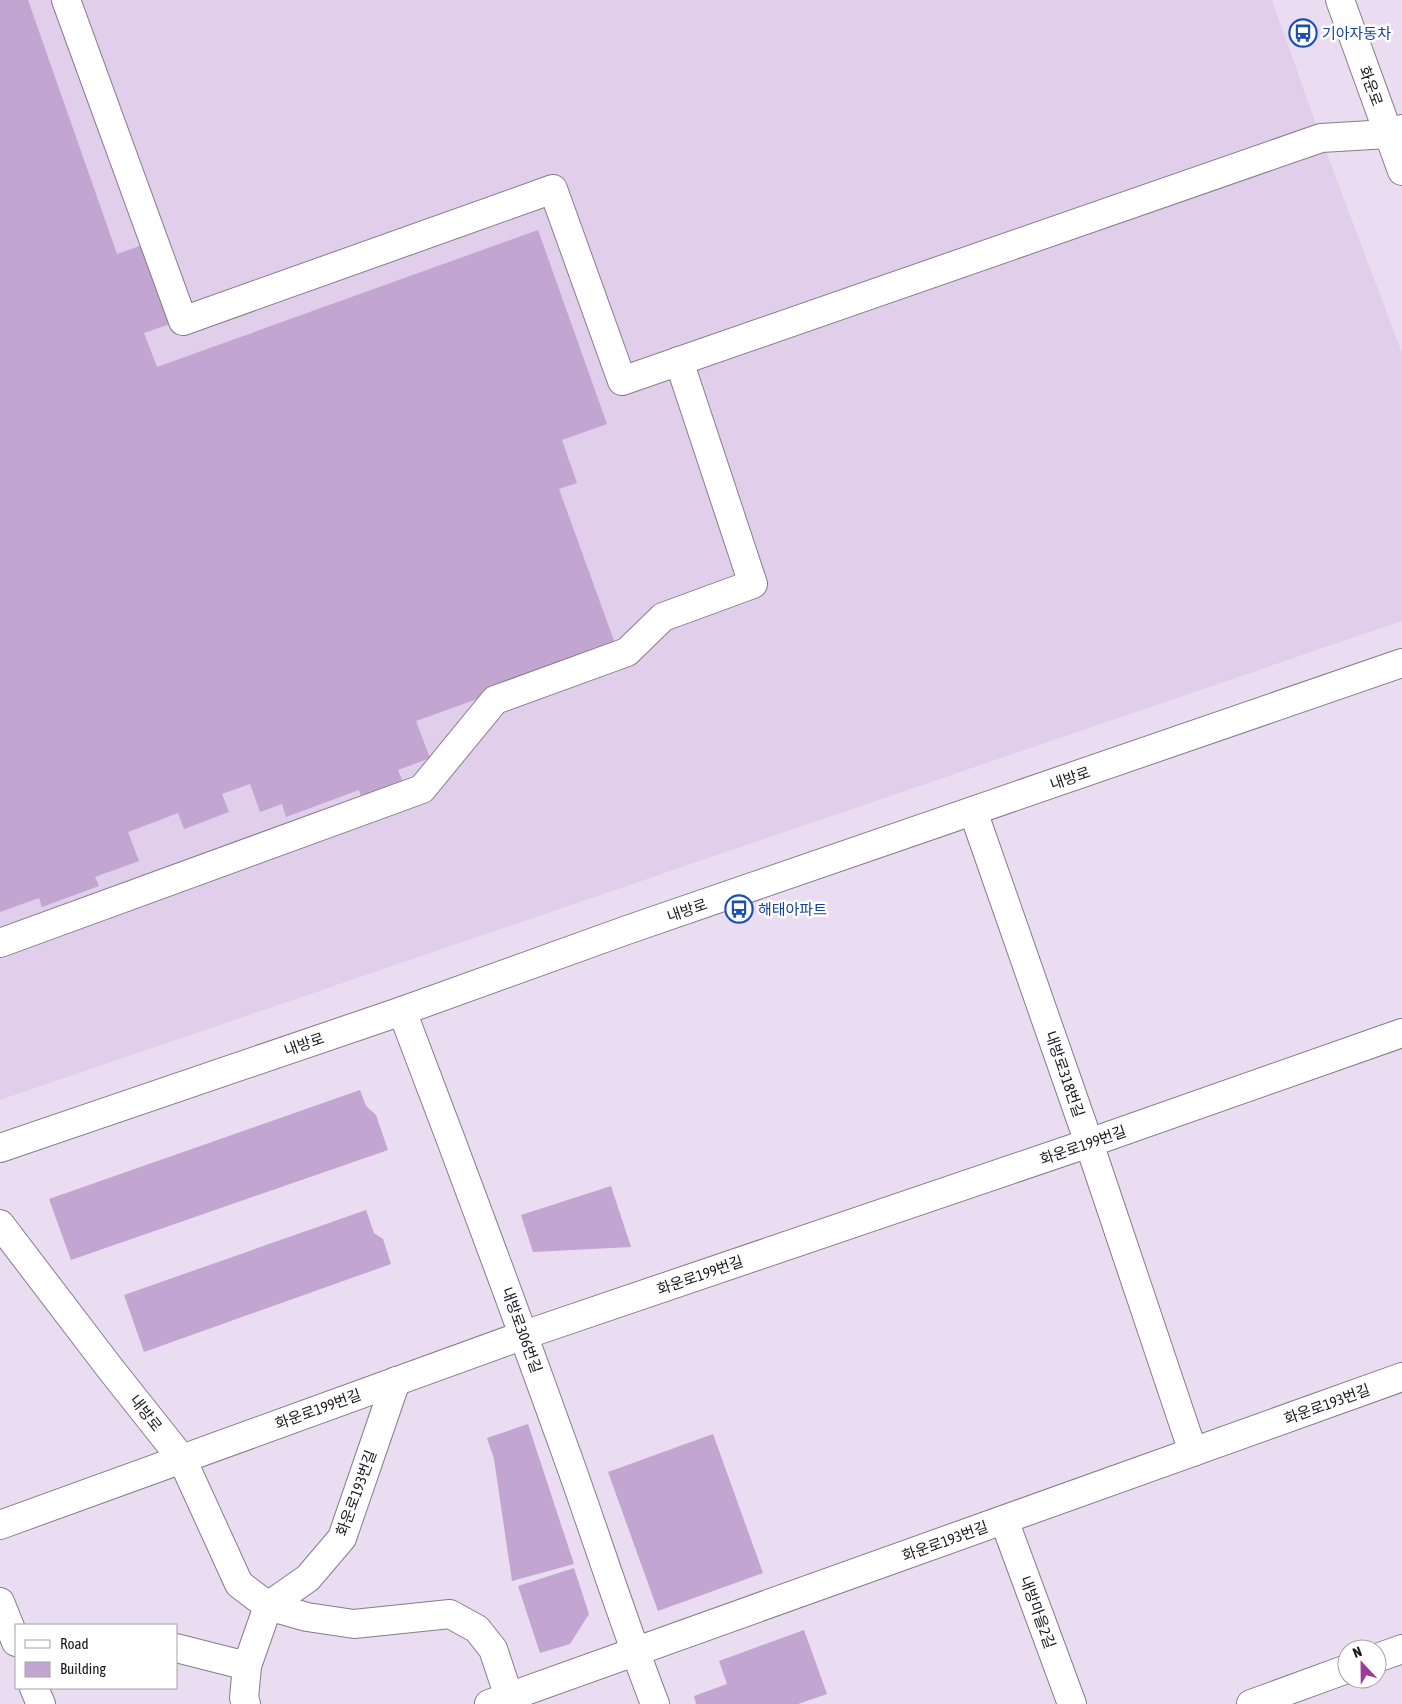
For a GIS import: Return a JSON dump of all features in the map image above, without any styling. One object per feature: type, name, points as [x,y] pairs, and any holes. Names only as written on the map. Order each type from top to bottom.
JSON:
[{"type":"street","points":[[66,0],[183,321],[554,189],[622,381],[1321,138],[1395,131]]},
{"type":"street","name":"화운로","points":[[1340,0],[1395,131],[1402,171]]},
{"type":"street","points":[[0,943],[422,790],[495,700],[627,652],[663,617],[753,584],[679,361]]},
{"type":"street","name":"내방로","points":[[0,1148],[402,1011],[636,927],[1402,663]]},
{"type":"street","name":"내방로318번길","points":[[973,811],[1089,1143],[1193,1452]]},
{"type":"street","name":"내방로306번길","points":[[402,1011],[524,1334],[634,1652],[654,1704]]},
{"type":"street","name":"화운로199번길","points":[[0,1525],[524,1334],[1089,1143],[1402,1033]]},
{"type":"street","name":"내방로","points":[[0,1224],[182,1459]]},
{"type":"street","name":"화운로193번길","points":[[489,1704],[1402,1377]]},
{"type":"street","name":"화운로193번길","points":[[268,1606],[308,1578],[342,1538],[396,1381]]},
{"type":"street","points":[[182,1459],[239,1584],[268,1606],[307,1617],[354,1624],[450,1614],[477,1629],[493,1649],[504,1682]]},
{"type":"street","name":"내방마을2길","points":[[1004,1520],[1072,1704]]},
{"type":"street","points":[[0,1602],[15,1640]]},
{"type":"street","points":[[246,1704],[244,1698],[247,1666],[268,1606]]},
{"type":"street","points":[[178,1649],[247,1666]]},
{"type":"street","points":[[1387,1654],[1402,1649]]},
{"type":"street","points":[[1251,1704],[1337,1673]]},
{"type":"street","points":[[34,1689],[41,1704]]},
{"type":"shaded area","points":[[0,0],[1272,0],[1321,138],[1402,353],[1402,621],[0,1100]]},
{"type":"building","points":[[0,0],[28,0],[117,254],[145,244],[173,323],[144,333],[157,367],[538,230],[607,424],[562,440],[577,483],[559,489],[617,649],[416,721],[430,758],[398,770],[404,785],[362,800],[359,790],[286,817],[282,804],[260,812],[250,784],[222,794],[229,812],[184,829],[178,813],[128,832],[139,861],[95,877],[99,886],[42,907],[39,898],[0,912]]},
{"type":"building","points":[[360,1090],[366,1106],[376,1115],[388,1150],[71,1260],[49,1199]]},
{"type":"building","points":[[611,1186],[631,1247],[533,1252],[521,1215]]},
{"type":"building","points":[[366,1210],[374,1233],[383,1239],[391,1264],[144,1352],[124,1295]]},
{"type":"building","points":[[528,1424],[574,1564],[512,1581],[494,1459],[487,1438]]},
{"type":"building","points":[[713,1434],[763,1573],[658,1611],[608,1472]]},
{"type":"building","points":[[574,1568],[589,1614],[570,1644],[540,1653],[518,1586]]},
{"type":"building","points":[[804,1630],[827,1694],[798,1704],[696,1704],[694,1696],[727,1684],[719,1661]]},
{"type":"place","name":"기아자동차","points":[[1303,33]]},
{"type":"place","name":"해태아파트","points":[[739,909]]}]
